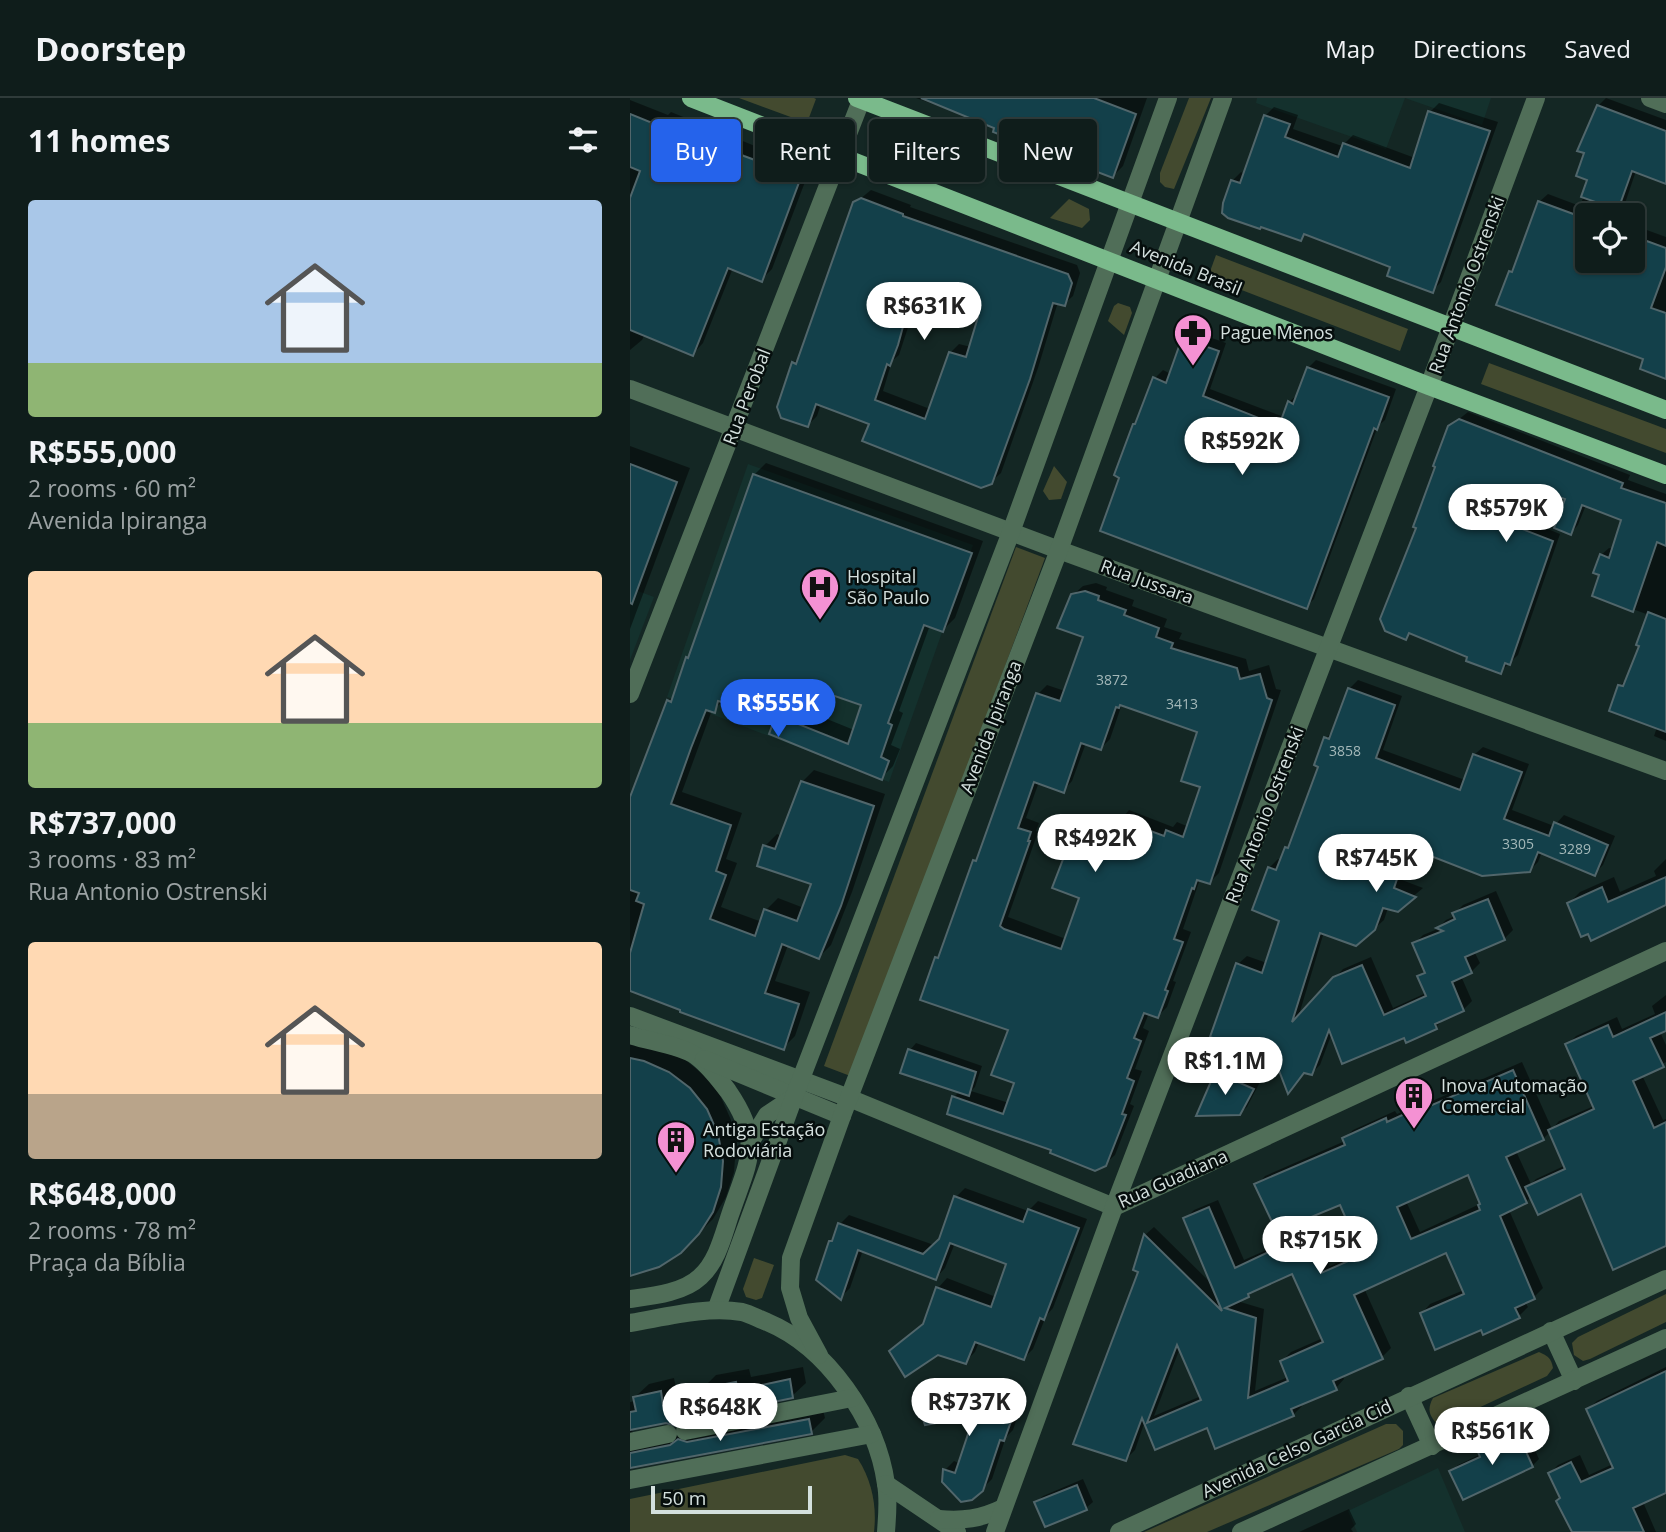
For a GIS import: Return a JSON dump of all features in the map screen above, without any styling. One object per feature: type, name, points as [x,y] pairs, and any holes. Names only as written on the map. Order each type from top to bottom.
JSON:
[{"type":"main road","name":"Avenida Brasil","points":[[691,98],[755,122]]},
{"type":"main road","points":[[860,99],[1666,410]]},
{"type":"main road","name":"Avenida Brasil","points":[[855,160],[1429,386],[1666,475]]},
{"type":"street","points":[[716,1310],[793,1097],[1011,532],[1168,98]]},
{"type":"street","name":"Avenida Ipiranga","points":[[819,1355],[799,1318],[790,1288],[791,1258],[842,1116],[1059,550],[1223,98]]},
{"type":"street","name":"Rua Antonio Ostrenski","points":[[995,1532],[1114,1208],[1429,386],[1536,98]]},
{"type":"street","points":[[1650,98],[1666,104]]},
{"type":"street","name":"Rua Perobal","points":[[853,119],[860,99]]},
{"type":"street","name":"Rua Perobal","points":[[630,694],[830,182]]},
{"type":"street","name":"Rua Jussara","points":[[630,389],[1059,550],[1666,771]]},
{"type":"street","name":"Rua Guadiana","points":[[630,1016],[849,1098],[1114,1208],[1666,951]]},
{"type":"street","points":[[630,1035],[694,1055],[842,1116]]},
{"type":"street","points":[[630,1299],[675,1290],[698,1279],[709,1267],[749,1161],[751,1141],[746,1121],[719,1079],[694,1055]]},
{"type":"street","points":[[751,1141],[767,1115],[793,1097]]},
{"type":"street","points":[[715,1255],[733,1264]]},
{"type":"street","name":"Avenida Celso Garcia Cid","points":[[1119,1532],[1666,1279]]},
{"type":"street","points":[[630,1322],[716,1310],[744,1312],[787,1331],[819,1355],[852,1398],[872,1434],[886,1484],[886,1532]]},
{"type":"street","points":[[1551,1331],[1574,1381]]},
{"type":"street","points":[[1241,1532],[1666,1338]]},
{"type":"street","points":[[1409,1396],[1432,1446]]},
{"type":"street","points":[[630,1442],[852,1398]]},
{"type":"street","points":[[630,1480],[872,1434]]},
{"type":"street","points":[[886,1484],[957,1532]]},
{"type":"street","points":[[935,1518],[974,1520],[1003,1508]]},
{"type":"shaded area","points":[[1257,98],[1405,98],[1386,149],[1256,103]]},
{"type":"shaded area","points":[[1405,98],[1491,98],[1482,125]]},
{"type":"shaded area","name":"Hospital São Paulo","points":[[748,464],[973,545],[889,782],[667,697]]},
{"type":"shaded area","points":[[630,588],[654,597],[630,660]]},
{"type":"shaded area","points":[[1438,1468],[1465,1532],[1357,1532],[1348,1511]]},
{"type":"green space","points":[[739,98],[816,99],[808,119],[796,119]]},
{"type":"green space","points":[[1189,98],[1211,98],[1174,189],[1165,187],[1160,182],[1160,173]]},
{"type":"green space","points":[[1069,199],[1089,209],[1090,220],[1082,228],[1050,218]]},
{"type":"green space","points":[[1216,255],[1408,329],[1400,351],[1208,277]]},
{"type":"green space","points":[[1118,303],[1130,307],[1132,313],[1124,335],[1108,321]]},
{"type":"green space","points":[[1489,363],[1666,429],[1666,453],[1481,384]]},
{"type":"green space","points":[[1054,466],[1067,482],[1061,499],[1049,500],[1043,491]]},
{"type":"green space","points":[[1016,547],[1045,558],[853,1077],[824,1066]]},
{"type":"green space","points":[[754,1258],[774,1265],[762,1298],[756,1300],[746,1297],[743,1289]]},
{"type":"green space","points":[[1666,1294],[1666,1322],[1590,1359],[1583,1361],[1574,1355],[1572,1343],[1578,1337]]},
{"type":"green space","points":[[1539,1352],[1549,1358],[1553,1368],[1547,1376],[1446,1423],[1437,1424],[1432,1418],[1430,1405],[1433,1398]]},
{"type":"green space","points":[[1386,1424],[1396,1424],[1403,1431],[1403,1445],[1399,1449],[1207,1532],[1144,1532]]},
{"type":"green space","points":[[845,1455],[858,1459],[867,1476],[874,1503],[874,1532],[630,1532],[630,1499]]},
{"type":"building","points":[[921,98],[1094,98],[1136,114],[1113,178],[1097,172],[1097,119],[999,119],[999,134],[993,132],[994,128],[985,124],[985,119],[972,119]]},
{"type":"building","points":[[1597,105],[1666,131],[1666,184],[1632,171],[1621,203],[1598,203],[1581,197],[1587,180],[1576,176],[1584,153],[1577,151]]},
{"type":"building","points":[[1428,111],[1490,131],[1433,293],[1387,276],[1390,267],[1304,234],[1301,241],[1228,218],[1222,213],[1231,180],[1240,183],[1264,115],[1290,124],[1285,137],[1338,157],[1343,143],[1410,168]]},
{"type":"building","points":[[630,114],[651,123],[651,182],[741,182],[741,155],[755,160],[755,182],[799,182],[762,282],[728,268],[693,356],[630,330],[630,198],[640,171],[630,167]]},
{"type":"building","points":[[861,198],[903,216],[1068,274],[1072,283],[1065,306],[1053,303],[1030,379],[992,484],[981,488],[862,441],[869,424],[816,404],[808,427],[781,418],[777,407],[792,362],[796,364],[853,202]],"holes":[[[921,297],[978,317],[966,357],[949,352],[925,419],[875,400],[887,364],[890,366],[898,345],[907,312],[915,315]]]},
{"type":"building","points":[[1538,201],[1575,215],[1575,273],[1645,273],[1645,240],[1666,248],[1666,267],[1651,308],[1666,313],[1666,379],[1640,369],[1643,359],[1496,305],[1509,271],[1512,272]]},
{"type":"building","points":[[1182,338],[1219,351],[1203,396],[1279,426],[1288,401],[1293,404],[1307,367],[1389,397],[1377,430],[1374,428],[1307,609],[1100,531],[1119,478],[1114,475],[1133,424],[1153,377],[1166,383]]},
{"type":"building","points":[[1459,419],[1623,483],[1621,488],[1666,503],[1666,546],[1657,542],[1633,612],[1592,596],[1599,575],[1593,573],[1600,554],[1609,558],[1621,520],[1582,505],[1571,535],[1554,528],[1565,499],[1532,487],[1517,527],[1553,541],[1510,665],[1505,663],[1501,674],[1466,661],[1467,657],[1409,633],[1406,640],[1385,631],[1380,619],[1416,528],[1413,527],[1435,467],[1433,466],[1448,426]]},
{"type":"building","points":[[630,464],[677,482],[632,604],[630,603]]},
{"type":"building","points":[[753,474],[972,553],[943,632],[924,625],[888,723],[892,725],[881,757],[889,761],[882,780],[769,734],[776,715],[848,744],[861,705],[800,684],[790,714],[730,693],[726,703],[718,701],[715,713],[706,710],[691,748],[671,804],[731,825],[716,871],[726,875],[710,919],[755,936],[764,909],[797,921],[811,884],[757,866],[763,845],[775,849],[801,781],[874,806],[841,906],[819,959],[782,944],[765,993],[799,1004],[784,1050],[630,991],[630,953],[644,904],[636,901],[639,893],[630,890],[630,797],[667,700],[671,702],[686,657],[688,658]]},
{"type":"building","points":[[1085,591],[1099,596],[1098,600],[1126,610],[1124,615],[1159,628],[1156,637],[1173,643],[1171,648],[1237,668],[1240,679],[1260,674],[1267,698],[1272,700],[1210,884],[1197,880],[1194,889],[1192,888],[1174,939],[1183,942],[1158,1018],[1144,1013],[1134,1038],[1141,1041],[1127,1078],[1134,1081],[1122,1114],[1126,1115],[1106,1166],[1095,1171],[1050,1153],[1051,1150],[947,1114],[952,1096],[1003,1114],[1014,1083],[991,1075],[1008,1030],[920,1000],[973,860],[976,861],[1036,693],[1060,701],[1083,637],[1057,628],[1071,594]],"holes":[[[1120,705],[1197,732],[1181,781],[1200,787],[1183,837],[1166,830],[1164,836],[1118,819],[1111,837],[1107,835],[1098,861],[1067,849],[1052,888],[1079,898],[1061,949],[1000,926],[1030,841],[1031,832],[1018,828],[1034,782],[1064,793],[1081,743],[1101,750],[1116,707],[1119,708]]]},
{"type":"building","points":[[1648,612],[1666,619],[1666,732],[1609,711],[1618,685],[1623,686],[1639,646],[1636,645]]},
{"type":"building","points":[[1348,688],[1395,705],[1376,758],[1460,790],[1473,754],[1522,772],[1504,819],[1549,836],[1554,822],[1608,845],[1595,876],[1538,852],[1530,872],[1482,876],[1408,847],[1394,888],[1416,897],[1398,912],[1383,908],[1375,930],[1356,946],[1320,933],[1292,1022],[1333,977],[1362,965],[1384,1015],[1426,996],[1417,976],[1425,973],[1412,943],[1443,931],[1436,928],[1455,919],[1452,913],[1488,899],[1505,940],[1465,957],[1472,973],[1452,982],[1464,1011],[1435,1024],[1437,1029],[1406,1043],[1404,1038],[1342,1064],[1329,1030],[1312,1075],[1304,1073],[1288,1094],[1273,1055],[1270,1059],[1210,1037],[1236,963],[1262,973],[1279,921],[1252,910],[1268,867],[1276,870],[1285,847],[1288,848],[1318,767],[1314,765],[1324,737],[1329,739]]},
{"type":"building","points":[[1666,877],[1666,905],[1591,941],[1588,934],[1581,937],[1567,903],[1602,887],[1608,902]]},
{"type":"building","points":[[1666,1012],[1666,1031],[1650,1038],[1664,1067],[1633,1081],[1654,1128],[1666,1122],[1666,1246],[1613,1270],[1581,1194],[1538,1215],[1525,1187],[1565,1169],[1548,1130],[1594,1109],[1565,1044],[1608,1025],[1613,1037]]},
{"type":"building","points":[[908,1049],[976,1072],[969,1096],[900,1073]]},
{"type":"building","name":"Antiga Estação Rodoviária","points":[[630,1058],[669,1072],[690,1088],[707,1109],[718,1134],[723,1161],[721,1187],[713,1212],[699,1234],[681,1253],[659,1267],[630,1276]]},
{"type":"building","points":[[1513,1070],[1544,1140],[1506,1157],[1527,1203],[1500,1216],[1535,1299],[1515,1308],[1520,1318],[1483,1335],[1481,1330],[1435,1350],[1420,1313],[1464,1294],[1446,1253],[1354,1295],[1383,1359],[1333,1381],[1337,1390],[1291,1409],[1294,1416],[1215,1449],[1207,1428],[1155,1450],[1142,1418],[1126,1461],[1073,1444],[1138,1272],[1133,1270],[1144,1234],[1222,1311],[1183,1218],[1209,1207],[1235,1268],[1283,1245],[1254,1184],[1345,1145],[1342,1138],[1386,1118],[1387,1122],[1422,1106],[1423,1109]],"holes":[[[1468,1175],[1480,1204],[1480,1210],[1411,1239],[1397,1207]],[[1340,1205],[1362,1255],[1321,1273],[1299,1222]],[[1292,1274],[1323,1342],[1280,1361],[1288,1381],[1248,1398],[1256,1318],[1225,1308],[1249,1297],[1248,1294]],[[1177,1345],[1201,1400],[1147,1423]]]},
{"type":"building","points":[[1215,1072],[1254,1089],[1240,1115],[1196,1116]]},
{"type":"building","points":[[954,1196],[1023,1222],[1028,1209],[1079,1228],[1044,1320],[1040,1318],[1024,1360],[975,1342],[966,1364],[938,1355],[905,1377],[889,1351],[923,1324],[936,1287],[991,1307],[1006,1264],[950,1243],[936,1280],[858,1250],[841,1300],[816,1280],[838,1223],[923,1254],[939,1239]]},
{"type":"building","points":[[1666,1371],[1666,1493],[1633,1508],[1644,1532],[1572,1532],[1556,1501],[1560,1498],[1548,1473],[1571,1462],[1581,1482],[1613,1468],[1586,1409]]},
{"type":"building","points":[[790,1379],[793,1398],[683,1420],[675,1426],[666,1423],[630,1430],[630,1412],[636,1411],[633,1397],[661,1391],[663,1405],[702,1398],[700,1389],[736,1382],[738,1390]]},
{"type":"building","points":[[915,1394],[964,1394],[1014,1413],[1004,1441],[1000,1440],[983,1491],[972,1500],[961,1502],[942,1482],[943,1469],[955,1473],[974,1416],[925,1425]]},
{"type":"building","points":[[809,1419],[812,1434],[630,1468],[630,1453],[670,1445],[678,1439],[687,1442]]},
{"type":"building","points":[[1518,1434],[1533,1467],[1463,1500],[1449,1471],[1480,1457],[1478,1452]]},
{"type":"building","points":[[1077,1485],[1087,1510],[1045,1527],[1034,1502]]},
{"type":"place","name":"Pague Menos","points":[[1193,367]]},
{"type":"place","name":"Hospital São Paulo","points":[[820,621]]},
{"type":"place","name":"Inova Automação Comercial","points":[[1414,1130]]},
{"type":"place","name":"Antiga Estação Rodoviária","points":[[676,1174]]}]
